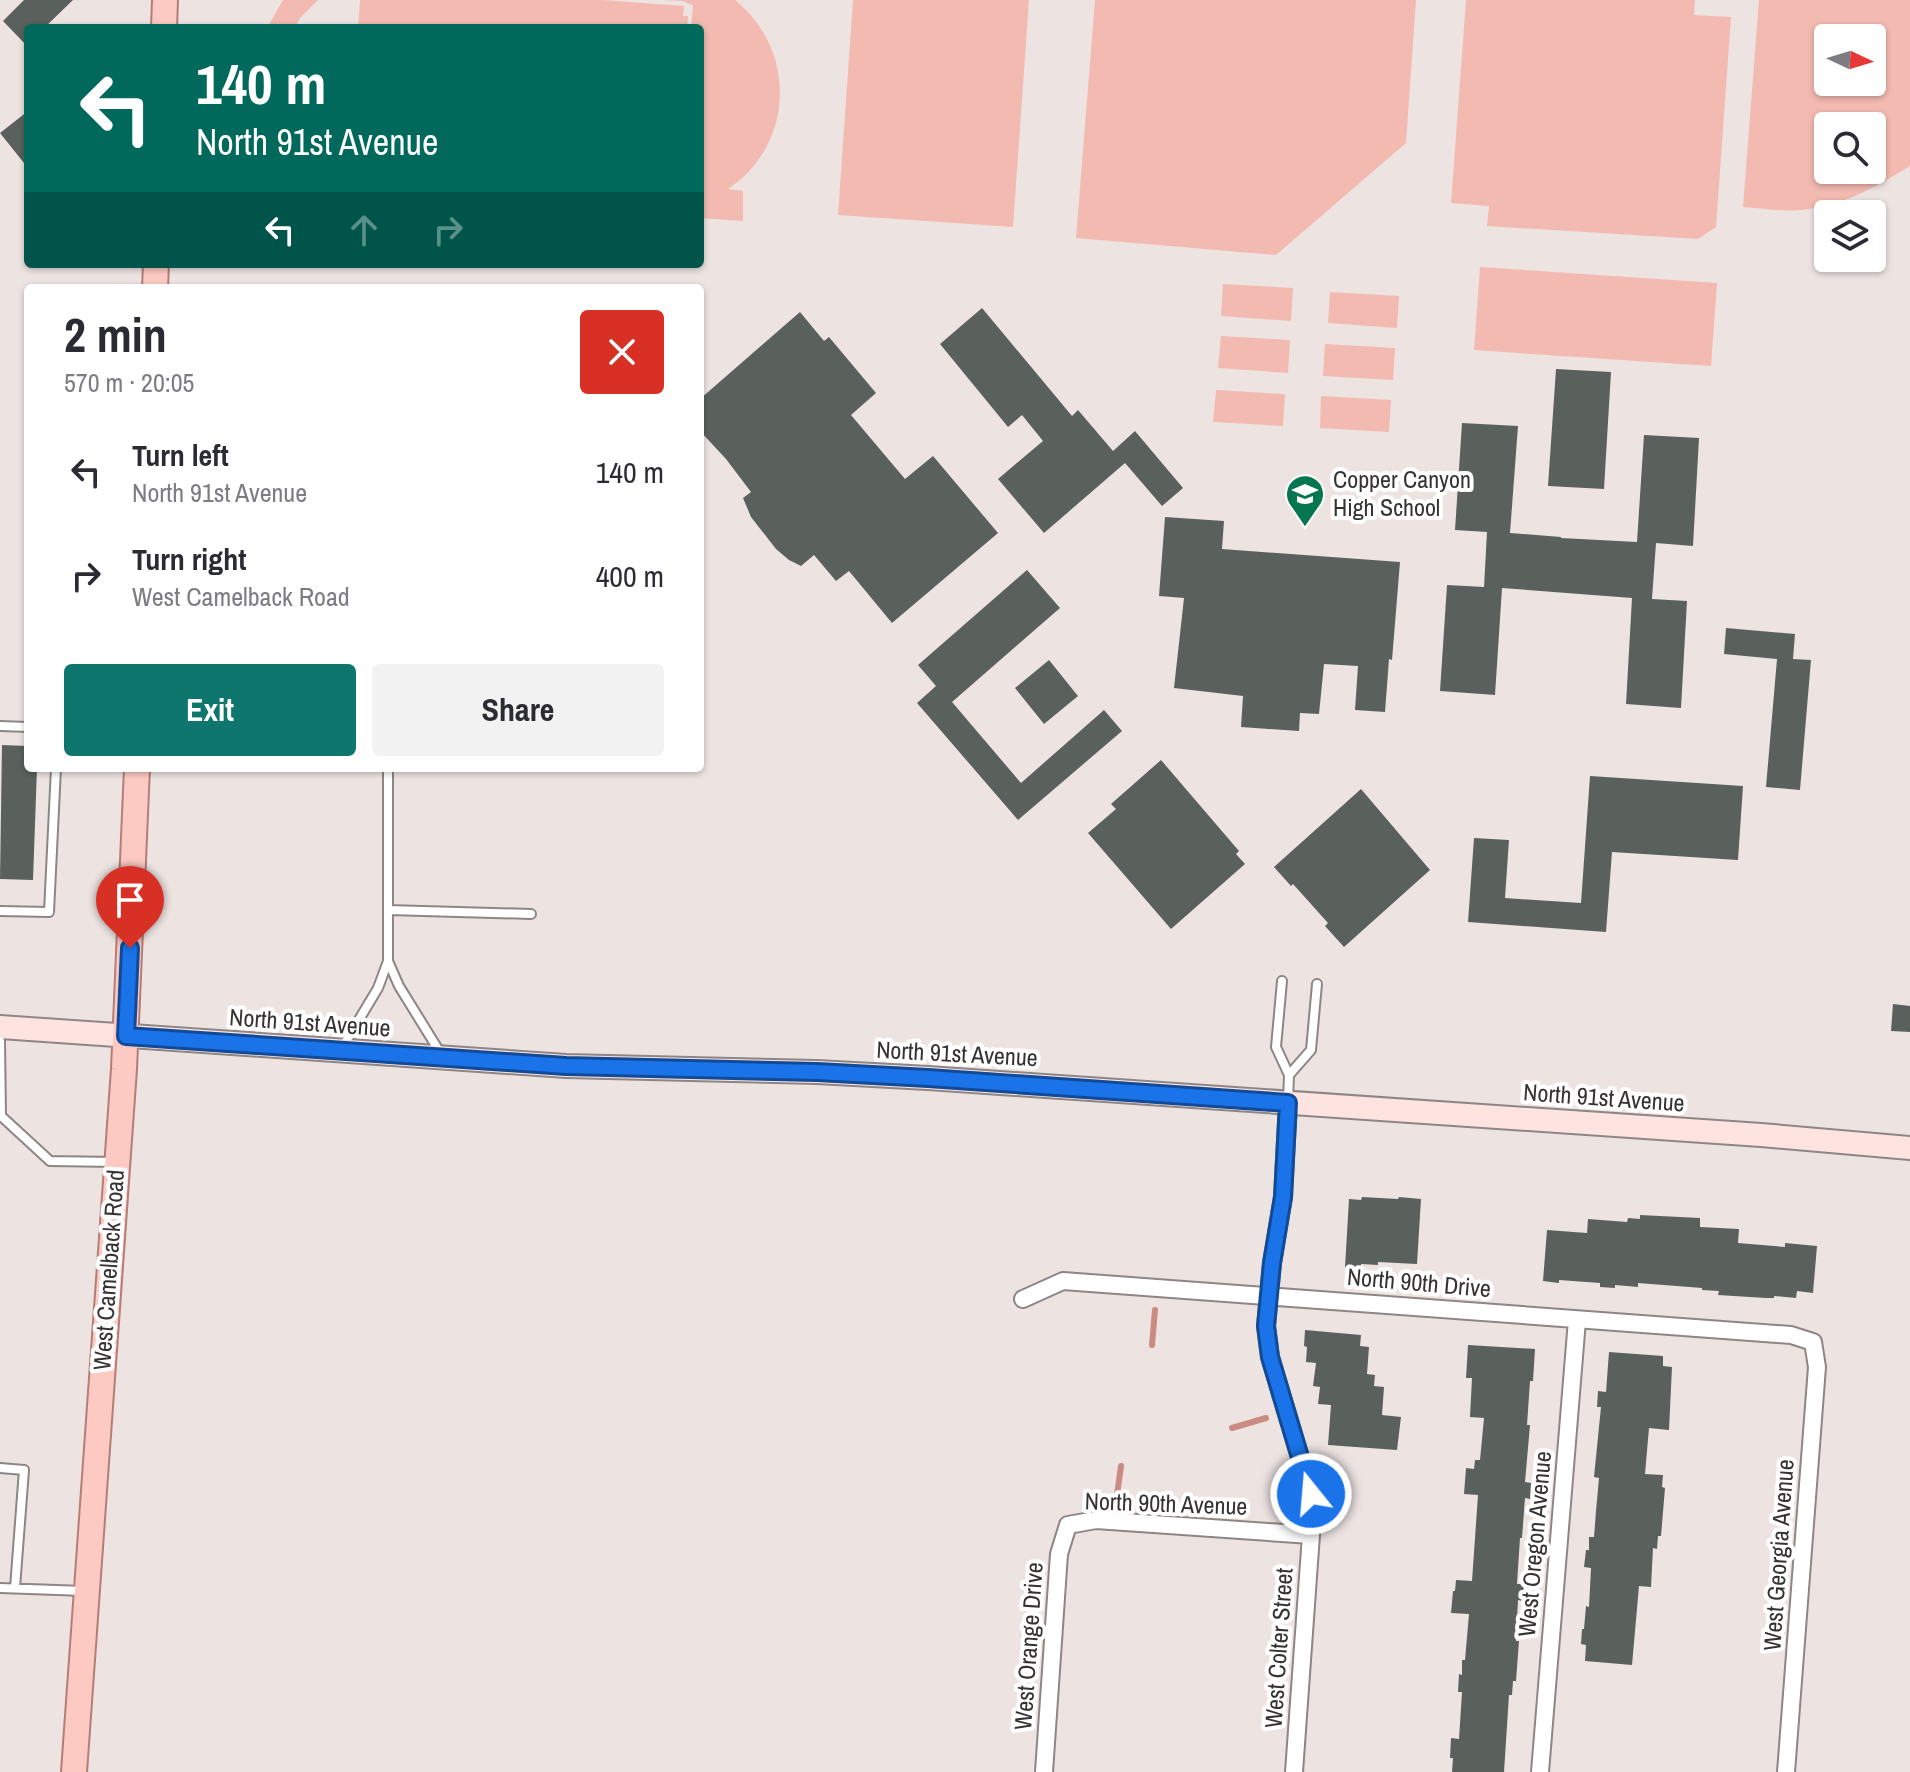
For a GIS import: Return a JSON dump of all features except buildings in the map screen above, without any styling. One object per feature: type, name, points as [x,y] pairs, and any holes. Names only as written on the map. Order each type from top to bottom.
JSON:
[{"type":"main road","points":[[164,24],[165,0]]},
{"type":"main road","name":"West Camelback Road","points":[[74,1772],[126,1036],[137,772]]},
{"type":"main road","name":"North 91st Avenue","points":[[0,1027],[566,1066],[928,1078],[1910,1148]]},
{"type":"street","name":"West Colter Street","points":[[1288,1103],[1283,1197],[1266,1326],[1270,1357],[1311,1494],[1311,1535],[1294,1772]]},
{"type":"street","name":"North 90th Drive","points":[[1023,1299],[1063,1281],[1791,1335],[1813,1342]]},
{"type":"street","name":"West Oregon Avenue","points":[[1540,1772],[1577,1320]]},
{"type":"street","name":"West Georgia Avenue","points":[[1786,1772],[1817,1367],[1813,1342]]},
{"type":"street","name":"North 90th Avenue","points":[[1068,1525],[1096,1520],[1311,1535]]},
{"type":"street","name":"West Orange Drive","points":[[1044,1772],[1059,1554],[1068,1525]]},
{"type":"lane","points":[[0,726],[24,727]]},
{"type":"lane","points":[[0,911],[49,912],[56,772]]},
{"type":"lane","points":[[340,1051],[378,988],[388,961],[388,772]]},
{"type":"lane","points":[[388,910],[531,914]]},
{"type":"lane","points":[[388,961],[399,986],[444,1058]]},
{"type":"lane","points":[[1282,981],[1276,1047],[1289,1075],[1288,1103]]},
{"type":"lane","points":[[1289,1075],[1311,1050],[1317,984]]},
{"type":"lane","points":[[0,1041],[1,1116],[50,1161],[117,1162]]},
{"type":"lane","points":[[0,1468],[24,1470],[15,1588]]},
{"type":"lane","points":[[0,1588],[86,1591]]},
{"type":"shaded area","points":[[283,0],[318,0],[296,24],[269,24]]},
{"type":"shaded area","points":[[360,0],[603,0],[684,6],[683,16],[688,16],[687,24],[358,24]]},
{"type":"shaded area","points":[[664,0],[735,0],[755,21],[769,44],[778,70],[780,96],[776,123],[766,148],[750,170],[728,189],[743,191],[743,221],[704,218],[704,24],[691,24],[693,5]]},
{"type":"shaded area","points":[[853,0],[1029,0],[1013,227],[838,215]]},
{"type":"shaded area","points":[[1095,0],[1416,0],[1406,143],[1276,255],[1076,238]]},
{"type":"shaded area","points":[[1466,0],[1695,0],[1694,15],[1731,17],[1716,227],[1698,239],[1487,226],[1489,206],[1451,203]]},
{"type":"shaded area","points":[[1759,0],[1910,0],[1910,166],[1886,180],[1886,112],[1814,112],[1814,184],[1878,184],[1844,200],[1814,200],[1814,208],[1779,210],[1743,207]]},
{"type":"shaded area","points":[[1480,267],[1717,283],[1711,366],[1474,350]]},
{"type":"shaded area","points":[[1223,284],[1293,288],[1291,321],[1221,316]]},
{"type":"shaded area","points":[[1330,292],[1399,296],[1397,328],[1328,323]]},
{"type":"shaded area","points":[[1221,336],[1290,340],[1288,373],[1218,368]]},
{"type":"shaded area","points":[[1325,344],[1395,348],[1393,380],[1323,376]]},
{"type":"shaded area","points":[[1216,390],[1285,394],[1283,426],[1213,422]]},
{"type":"shaded area","points":[[1321,396],[1391,400],[1389,432],[1320,428]]},
{"type":"waterway","points":[[1152,1345],[1155,1310]]},
{"type":"waterway","points":[[1232,1428],[1266,1418]]},
{"type":"waterway","points":[[1116,1502],[1121,1466]]},
{"type":"place","name":"Copper Canyon High School","points":[[1305,528]]},
{"type":"route","points":[[130,948],[126,1036],[566,1066],[817,1072],[1288,1103],[1283,1197],[1266,1326],[1270,1357],[1311,1494]]}]
